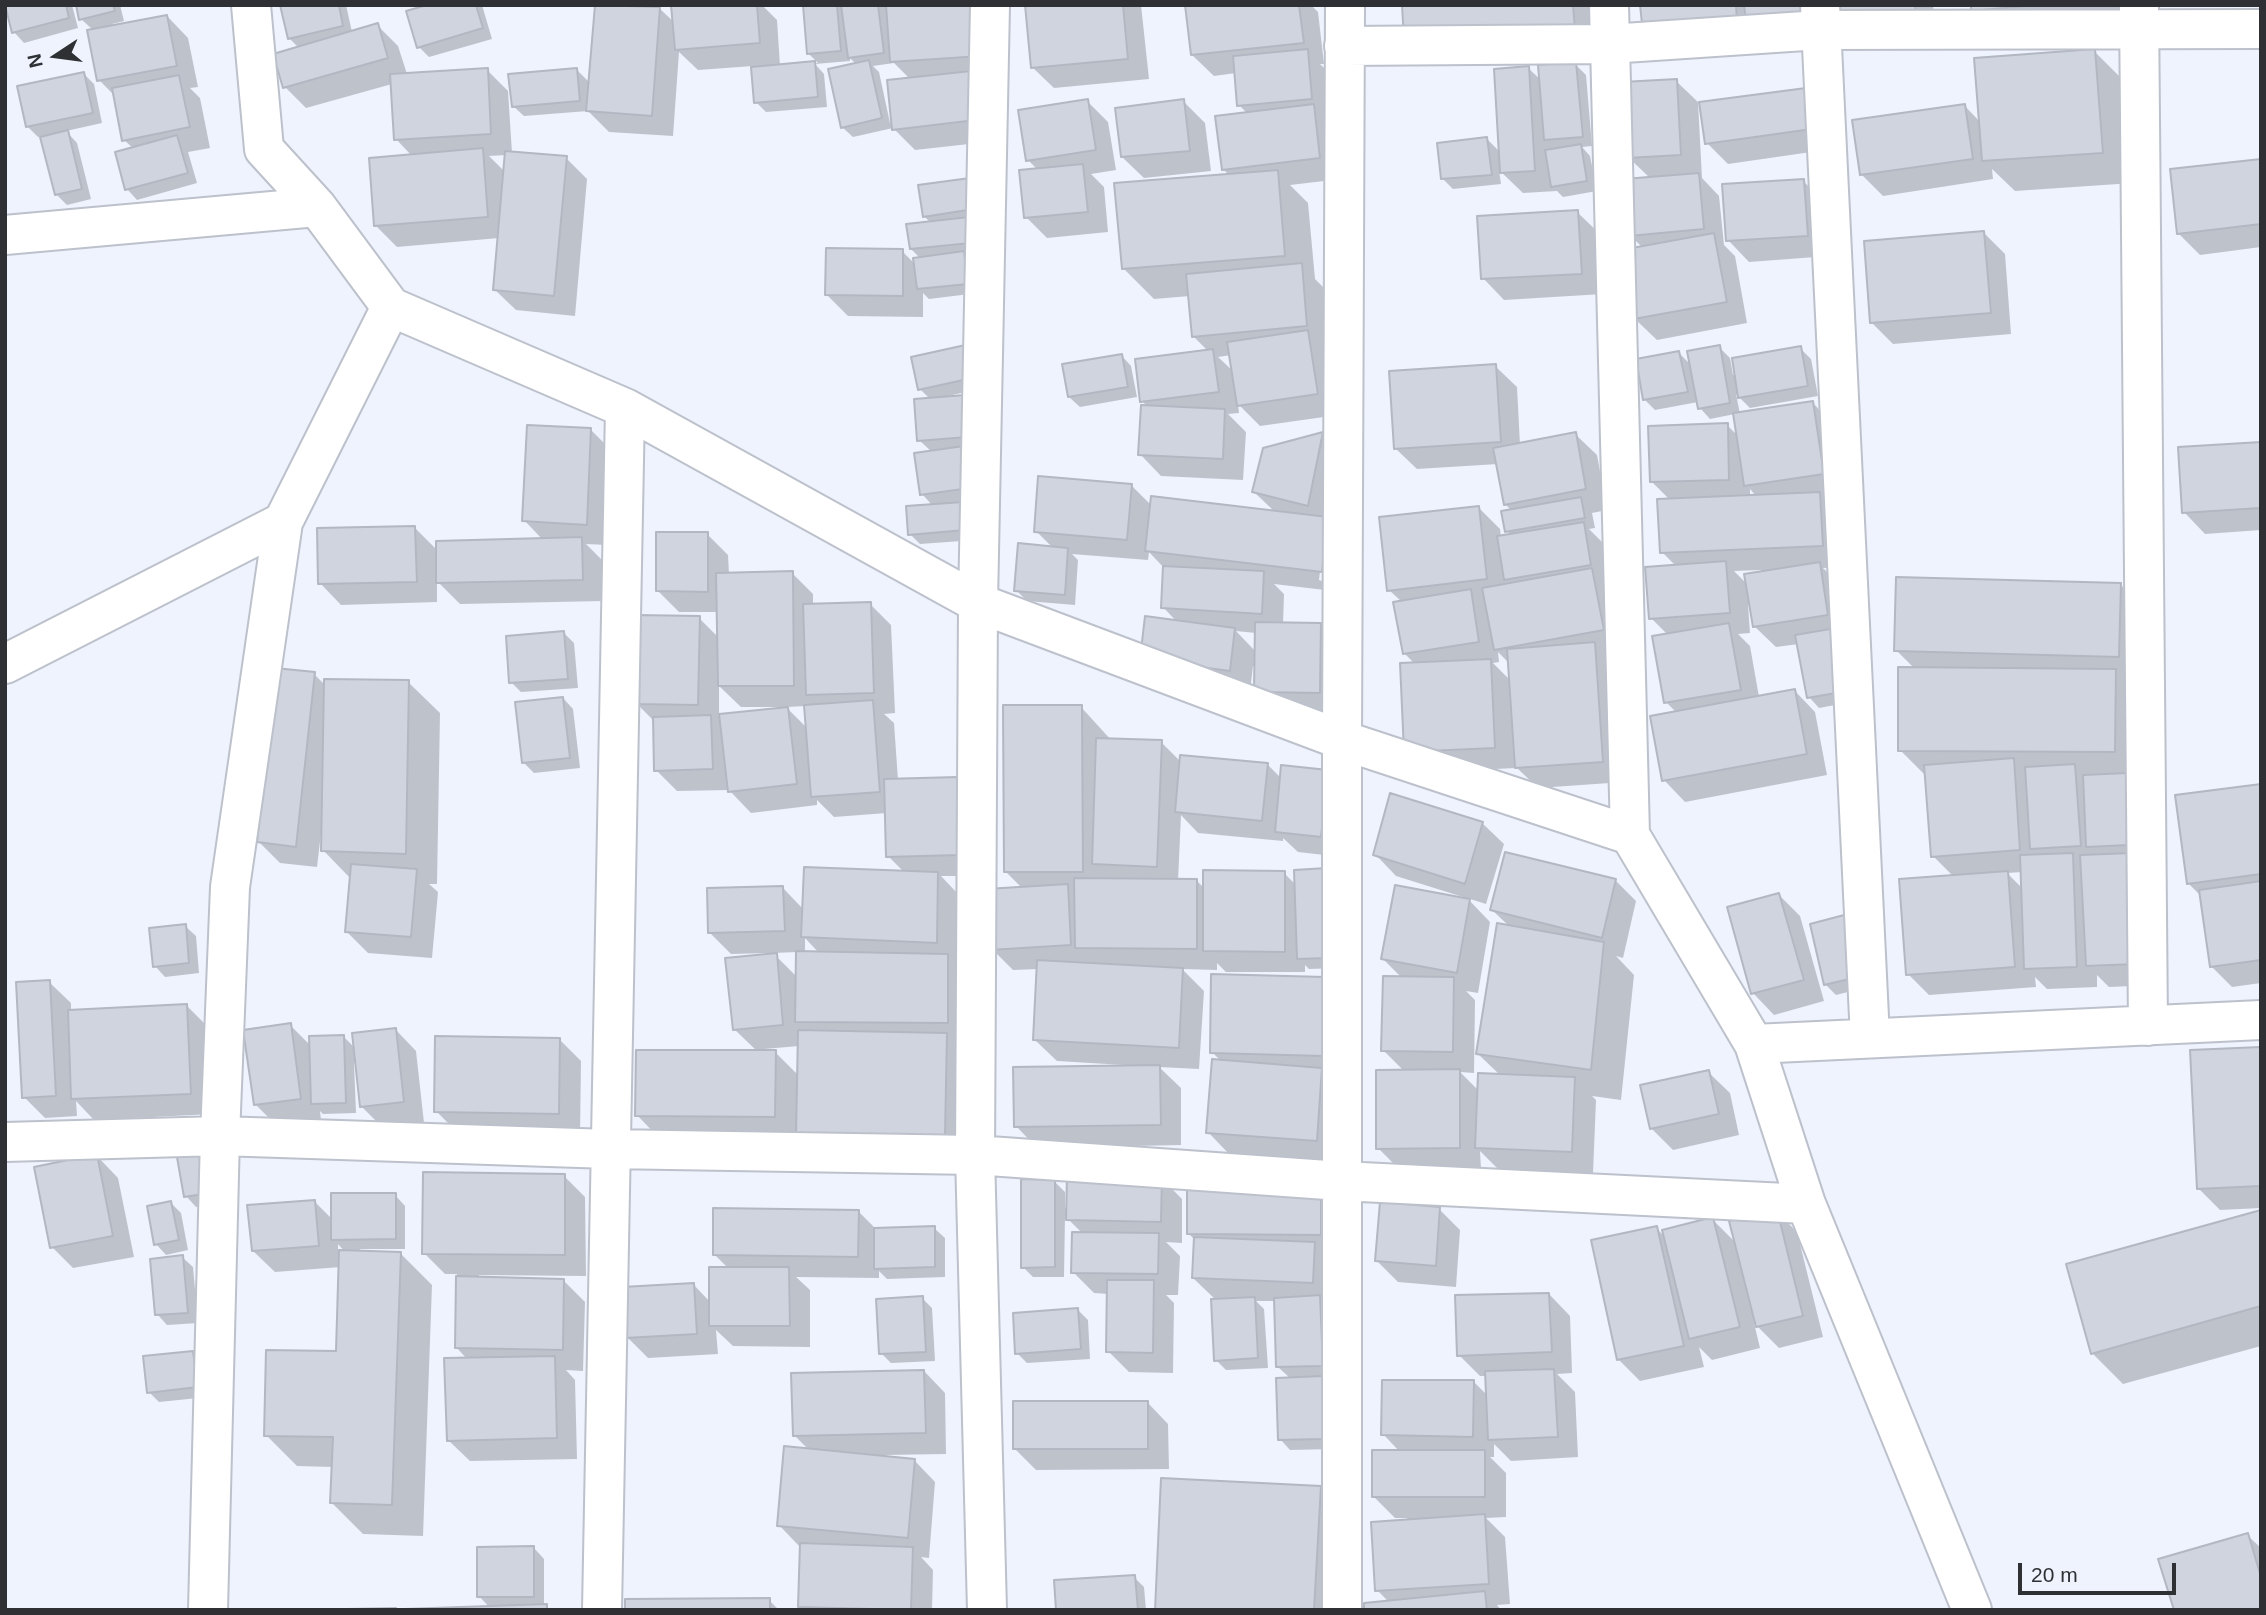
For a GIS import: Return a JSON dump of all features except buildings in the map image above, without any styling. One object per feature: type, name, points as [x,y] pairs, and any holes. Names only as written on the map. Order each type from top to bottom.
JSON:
[{"type":"street","points":[[251,5],[264,149],[317,207],[391,307],[625,408],[978,603],[1342,740],[1630,835]]},
{"type":"street","points":[[987,1610],[975,1155],[978,603],[990,5]]},
{"type":"street","points":[[1342,1610],[1345,5]]},
{"type":"street","points":[[1609,5],[1630,835],[1754,1044],[1806,1204],[1972,1610]]},
{"type":"street","points":[[1344,46],[1609,44],[1820,18],[2139,17],[2261,29]]},
{"type":"street","points":[[2139,17],[2148,1026]]},
{"type":"street","points":[[1820,18],[1870,1038]]},
{"type":"street","points":[[6,234],[317,207]]},
{"type":"street","points":[[208,1610],[220,1136],[230,887],[283,522],[391,307]]},
{"type":"street","points":[[602,1610],[625,408]]},
{"type":"street","points":[[5,664],[283,522]]},
{"type":"street","points":[[1754,1044],[2261,1020]]},
{"type":"street","points":[[5,1142],[220,1136],[609,1149],[975,1155],[1341,1181],[1806,1204]]}]
